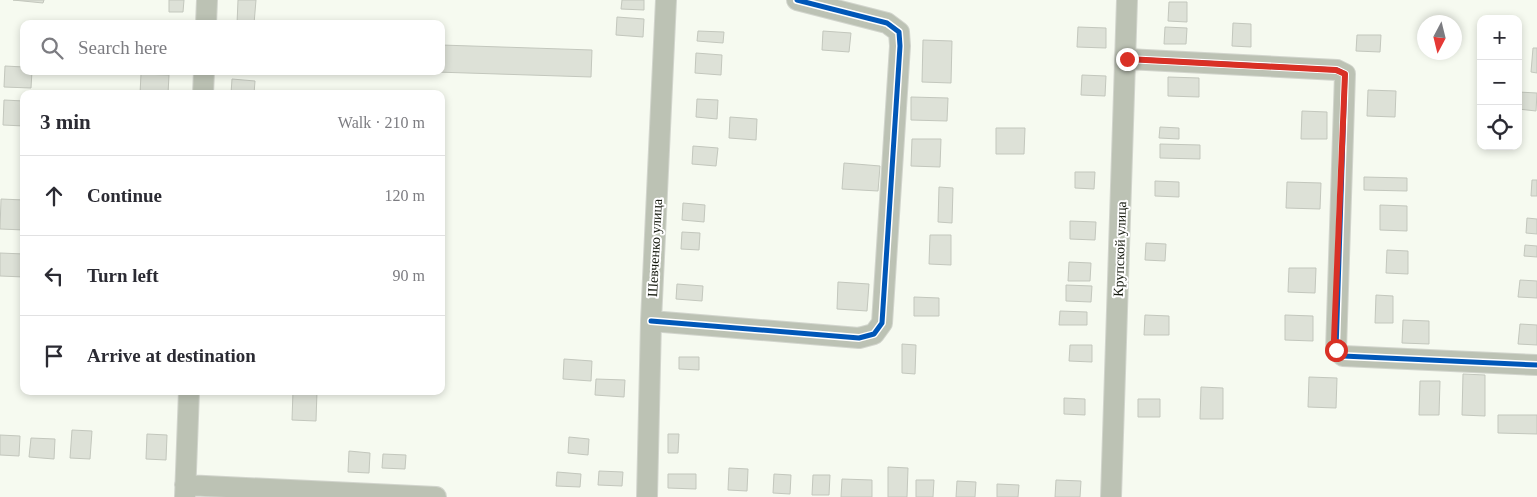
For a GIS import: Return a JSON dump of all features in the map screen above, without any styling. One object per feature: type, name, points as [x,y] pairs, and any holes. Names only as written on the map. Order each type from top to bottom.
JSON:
[{"type":"street","points":[[206,20],[207,0]]},
{"type":"street","name":"Шевченко улица","points":[[646,497],[651,321],[666,0]]},
{"type":"street","points":[[651,321],[859,338],[874,334],[882,323],[900,46],[898,32],[887,22],[797,0]]},
{"type":"street","name":"Крупской улица","points":[[1111,497],[1127,59],[1127,0]]},
{"type":"street","points":[[1127,59],[1336,70],[1345,74],[1334,340],[1336,350],[1343,356],[1537,365]]},
{"type":"street","points":[[203,90],[204,75]]},
{"type":"street","points":[[190,395],[185,491],[436,497]]},
{"type":"building","points":[[13,0],[44,0],[43,3]]},
{"type":"building","points":[[169,0],[184,0],[183,12],[169,12]]},
{"type":"building","points":[[238,0],[256,0],[254,20],[237,20]]},
{"type":"building","points":[[622,0],[644,0],[644,10],[621,9]]},
{"type":"building","points":[[1169,2],[1187,2],[1187,22],[1168,21]]},
{"type":"building","points":[[617,17],[644,19],[643,37],[616,35]]},
{"type":"building","points":[[1233,23],[1251,24],[1251,47],[1232,46]]},
{"type":"building","points":[[1078,27],[1106,28],[1106,48],[1077,47]]},
{"type":"building","points":[[1165,27],[1187,28],[1186,44],[1164,44]]},
{"type":"building","points":[[698,31],[724,32],[723,43],[697,41]]},
{"type":"building","points":[[823,31],[851,33],[849,52],[822,50]]},
{"type":"building","points":[[1357,35],[1381,35],[1380,52],[1356,51]]},
{"type":"building","points":[[923,40],[952,41],[951,83],[922,82]]},
{"type":"building","points":[[445,45],[592,50],[591,77],[445,72]]},
{"type":"building","points":[[1533,48],[1537,48],[1537,73],[1531,72]]},
{"type":"building","points":[[696,53],[722,55],[721,75],[695,73]]},
{"type":"building","points":[[5,66],[20,67],[20,75],[32,75],[31,88],[4,87]]},
{"type":"building","points":[[141,75],[169,75],[168,90],[140,90]]},
{"type":"building","points":[[1082,75],[1106,76],[1105,96],[1081,95]]},
{"type":"building","points":[[1168,77],[1199,78],[1199,97],[1168,96]]},
{"type":"building","points":[[232,79],[255,81],[254,90],[231,90]]},
{"type":"building","points":[[1368,90],[1396,91],[1395,117],[1367,116]]},
{"type":"building","points":[[1522,92],[1537,93],[1536,111],[1522,109]]},
{"type":"building","points":[[911,97],[948,98],[947,121],[911,120]]},
{"type":"building","points":[[697,99],[718,100],[717,119],[696,117]]},
{"type":"building","points":[[4,100],[20,101],[20,126],[3,125]]},
{"type":"building","points":[[1302,111],[1327,112],[1327,139],[1301,139]]},
{"type":"building","points":[[730,117],[757,119],[756,140],[729,138]]},
{"type":"building","points":[[1160,127],[1179,128],[1179,139],[1159,138]]},
{"type":"building","points":[[996,128],[1025,128],[1024,154],[996,154]]},
{"type":"building","points":[[912,139],[941,139],[940,167],[911,166]]},
{"type":"building","points":[[1160,144],[1200,145],[1200,159],[1160,158]]},
{"type":"building","points":[[693,146],[718,148],[716,166],[692,164]]},
{"type":"building","points":[[844,163],[880,166],[878,191],[842,189]]},
{"type":"building","points":[[1075,172],[1095,172],[1094,189],[1075,188]]},
{"type":"building","points":[[1364,177],[1407,178],[1407,191],[1364,190]]},
{"type":"building","points":[[1532,180],[1537,180],[1537,196],[1531,196]]},
{"type":"building","points":[[1155,181],[1179,182],[1179,197],[1155,196]]},
{"type":"building","points":[[1287,182],[1321,183],[1320,209],[1286,208]]},
{"type":"building","points":[[939,187],[953,188],[952,223],[938,222]]},
{"type":"building","points":[[1,199],[20,200],[20,230],[0,229]]},
{"type":"building","points":[[683,203],[705,205],[704,222],[682,220]]},
{"type":"building","points":[[1380,205],[1407,206],[1407,231],[1380,230]]},
{"type":"building","points":[[1527,218],[1537,219],[1537,234],[1526,233]]},
{"type":"building","points":[[1070,221],[1096,222],[1095,240],[1070,239]]},
{"type":"building","points":[[682,232],[700,233],[699,250],[681,249]]},
{"type":"building","points":[[930,235],[951,235],[951,265],[929,264]]},
{"type":"building","points":[[1146,243],[1166,244],[1165,261],[1145,260]]},
{"type":"building","points":[[1525,245],[1537,246],[1537,257],[1524,256]]},
{"type":"building","points":[[1387,250],[1408,251],[1408,274],[1386,273]]},
{"type":"building","points":[[0,253],[20,254],[20,277],[0,276]]},
{"type":"building","points":[[1069,262],[1091,263],[1090,281],[1068,281]]},
{"type":"building","points":[[1289,268],[1316,268],[1315,293],[1288,292]]},
{"type":"building","points":[[1520,280],[1537,281],[1537,298],[1518,297]]},
{"type":"building","points":[[838,282],[869,284],[867,311],[837,309]]},
{"type":"building","points":[[677,284],[703,286],[702,301],[676,299]]},
{"type":"building","points":[[1066,285],[1092,286],[1091,302],[1066,301]]},
{"type":"building","points":[[1376,295],[1393,296],[1393,323],[1375,323]]},
{"type":"building","points":[[914,297],[939,298],[939,316],[914,316]]},
{"type":"building","points":[[1060,311],[1087,312],[1087,325],[1059,325]]},
{"type":"building","points":[[1145,315],[1169,316],[1169,335],[1144,335]]},
{"type":"building","points":[[1285,315],[1313,316],[1313,341],[1285,340]]},
{"type":"building","points":[[1403,320],[1429,321],[1429,344],[1402,343]]},
{"type":"building","points":[[1520,324],[1537,325],[1537,345],[1518,344]]},
{"type":"building","points":[[902,344],[916,345],[915,374],[902,373]]},
{"type":"building","points":[[1070,345],[1092,345],[1092,362],[1069,361]]},
{"type":"building","points":[[679,357],[699,357],[699,370],[679,369]]},
{"type":"building","points":[[564,359],[592,361],[591,381],[563,379]]},
{"type":"building","points":[[1463,374],[1485,375],[1485,416],[1462,415]]},
{"type":"building","points":[[1309,377],[1337,378],[1336,408],[1308,407]]},
{"type":"building","points":[[596,379],[625,380],[624,397],[595,395]]},
{"type":"building","points":[[1420,381],[1440,381],[1439,415],[1419,415]]},
{"type":"building","points":[[1201,387],[1223,388],[1223,419],[1200,419]]},
{"type":"building","points":[[293,395],[317,395],[316,421],[292,420]]},
{"type":"building","points":[[1064,398],[1085,399],[1085,415],[1064,414]]},
{"type":"building","points":[[1138,399],[1160,399],[1160,417],[1138,417]]},
{"type":"building","points":[[1498,415],[1537,415],[1537,434],[1498,433]]},
{"type":"building","points":[[72,430],[92,431],[90,459],[70,458]]},
{"type":"building","points":[[147,434],[167,435],[166,460],[146,459]]},
{"type":"building","points":[[668,434],[679,434],[678,453],[668,453]]},
{"type":"building","points":[[0,435],[20,436],[19,456],[0,455]]},
{"type":"building","points":[[569,437],[589,439],[588,455],[568,453]]},
{"type":"building","points":[[31,438],[55,439],[54,459],[29,457]]},
{"type":"building","points":[[349,451],[370,453],[369,473],[348,472]]},
{"type":"building","points":[[383,454],[406,455],[405,469],[382,468]]},
{"type":"building","points":[[888,467],[908,468],[907,497],[888,497]]},
{"type":"building","points":[[729,468],[748,469],[747,491],[728,490]]},
{"type":"building","points":[[599,471],[623,472],[622,486],[598,485]]},
{"type":"building","points":[[557,472],[581,474],[580,487],[556,486]]},
{"type":"building","points":[[668,474],[696,474],[696,489],[668,488]]},
{"type":"building","points":[[774,474],[791,475],[790,494],[773,493]]},
{"type":"building","points":[[813,475],[830,475],[829,495],[812,495]]},
{"type":"building","points":[[842,479],[872,480],[872,497],[841,497]]},
{"type":"building","points":[[916,480],[934,480],[933,497],[916,497]]},
{"type":"building","points":[[1056,480],[1081,481],[1080,497],[1055,497]]},
{"type":"building","points":[[957,481],[976,482],[975,497],[956,497]]},
{"type":"building","points":[[997,484],[1019,485],[1018,497],[997,497]]},
{"type":"cycle path","points":[[651,321],[859,338],[874,334],[882,323],[900,46],[899,32],[887,23],[797,0]]},
{"type":"cycle path","points":[[1127,59],[1337,70],[1345,74],[1336,350],[1343,356],[1537,365]]},
{"type":"route","points":[[1127,59],[1336,70],[1345,74],[1334,340],[1336,350]]}]
